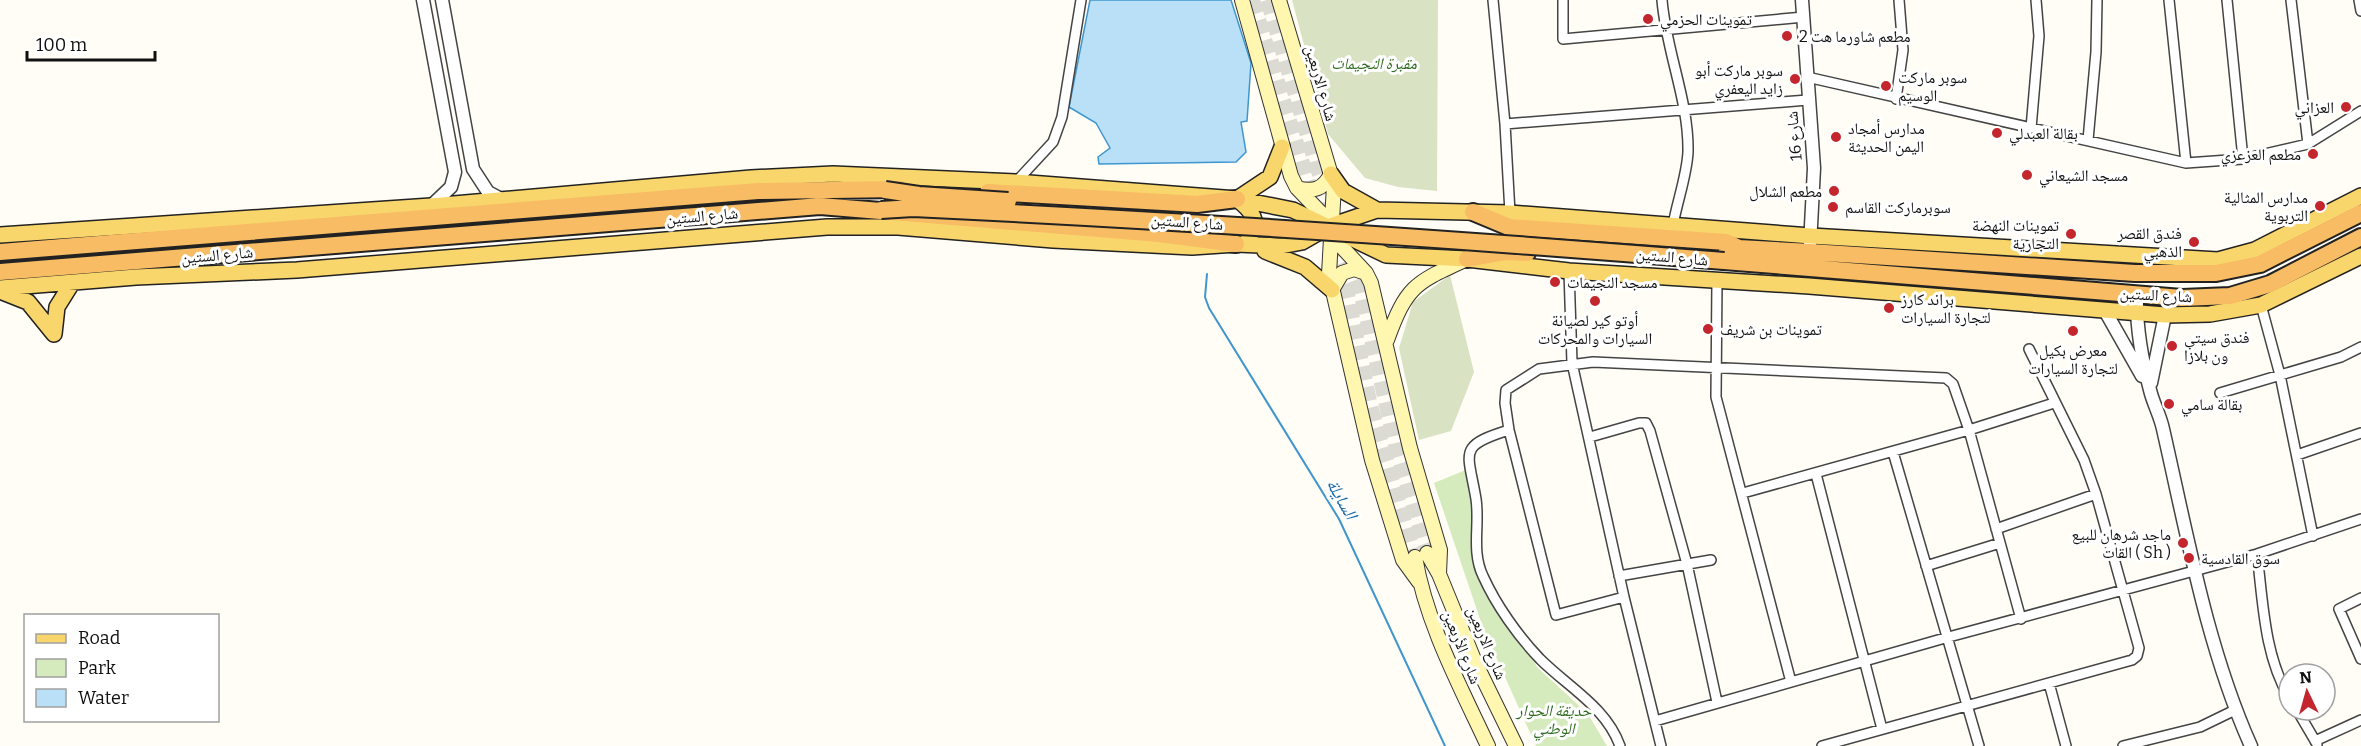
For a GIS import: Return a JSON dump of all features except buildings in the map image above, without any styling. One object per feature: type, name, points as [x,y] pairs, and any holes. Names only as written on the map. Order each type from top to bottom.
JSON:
[{"type":"highway","points":[[885,190],[919,188],[1197,204],[1237,199]]},
{"type":"highway","name":"شارع الستين","points":[[0,252],[758,191],[885,190],[919,195],[1484,232],[1732,256],[1810,270],[2137,303],[2230,296],[2270,284],[2361,237]]},
{"type":"highway","name":"شارع الستين","points":[[0,272],[820,206],[1153,219],[1732,256],[1810,244],[2135,273],[2216,273],[2260,264],[2361,213]]},
{"type":"highway","points":[[881,210],[911,216],[1197,237],[1236,244]]},
{"type":"highway","points":[[1467,259],[1506,252],[1727,267],[1732,256],[1726,242],[1509,227],[1473,212]]},
{"type":"main road","points":[[1242,0],[1282,147],[1297,188],[1330,226],[1340,245],[1366,273],[1371,283],[1387,340],[1410,448],[1440,550],[1439,574]]},
{"type":"main road","name":"شارع الاربعين","points":[[1279,0],[1331,174],[1335,201],[1330,226],[1328,262],[1332,290],[1372,460],[1403,560],[1419,582]]},
{"type":"main road","points":[[1236,244],[1251,235],[1255,227],[1250,210],[1237,199],[1270,177],[1282,147]]},
{"type":"main road","name":"شارع الستين","points":[[0,235],[431,206],[739,179],[833,174],[1016,182],[1237,199],[1284,207],[1330,226],[1374,251],[1386,255],[1467,259],[1569,271],[2104,309],[2137,303],[2165,315],[2210,314],[2261,305],[2361,256]]},
{"type":"main road","points":[[1297,188],[1312,191],[1320,189],[1327,183],[1331,174]]},
{"type":"main road","points":[[1331,174],[1343,191],[1377,210]]},
{"type":"main road","name":"شارع الستين","points":[[0,289],[297,270],[827,227],[898,226],[1053,240],[1192,247],[1295,244],[1330,226],[1377,210],[1510,213],[1673,225],[1810,244],[2218,260],[2255,250],[2361,196]]},
{"type":"main road","points":[[1421,212],[1412,219],[1407,231],[1412,244],[1427,256]]},
{"type":"main road","points":[[1236,244],[1295,261],[1315,274],[1332,290],[1342,273],[1354,269],[1366,273]]},
{"type":"main road","points":[[1387,340],[1405,296],[1417,285],[1467,259]]},
{"type":"main road","points":[[0,289],[28,302],[54,334],[57,307],[72,283]]},
{"type":"main road","name":"شارع الاربعين","points":[[1421,555],[1439,574],[1476,662],[1516,746]]},
{"type":"main road","name":"شارع الأربعين","points":[[1421,555],[1419,582],[1453,673],[1488,746]]},
{"type":"street","points":[[423,0],[454,172],[451,187],[431,206]]},
{"type":"street","points":[[442,0],[473,169],[488,192],[503,200]]},
{"type":"street","points":[[1493,0],[1505,124],[1510,213]]},
{"type":"street","points":[[1563,0],[1563,39],[1804,17]]},
{"type":"street","points":[[1662,0],[1664,29],[1683,110],[1688,153],[1673,225]]},
{"type":"street","name":"شارع 16","points":[[1802,0],[1814,168],[1810,270]]},
{"type":"street","points":[[1896,99],[1903,50],[1899,0]]},
{"type":"street","points":[[2031,128],[2039,36],[2036,0]]},
{"type":"street","points":[[2088,140],[2096,52],[2097,0]]},
{"type":"street","points":[[2169,0],[2186,163]]},
{"type":"street","points":[[2227,0],[2243,159]]},
{"type":"street","points":[[2291,0],[2308,144]]},
{"type":"street","points":[[2359,0],[2361,11]]},
{"type":"street","points":[[1016,182],[1053,142],[1059,126],[1067,96],[1080,2]]},
{"type":"street","points":[[1807,77],[2186,163],[2243,159],[2308,144],[2361,111]]},
{"type":"street","points":[[1505,124],[1808,100]]},
{"type":"street","points":[[1569,271],[1572,363],[1619,576],[1660,746]]},
{"type":"street","points":[[1717,280],[1716,397],[1791,682]]},
{"type":"street","points":[[2137,303],[2150,390]]},
{"type":"street","points":[[2261,305],[2280,375],[2313,536]]},
{"type":"street","points":[[2104,309],[2150,390],[2161,420],[2194,569],[2235,711],[2251,746]]},
{"type":"street","points":[[2150,390],[2165,315]]},
{"type":"street","points":[[2220,393],[2341,357],[2361,346]]},
{"type":"street","points":[[1822,746],[2132,660],[2138,656],[2139,648],[2096,494],[2084,460],[2029,349]]},
{"type":"street","points":[[1624,597],[1556,615],[1509,430],[1505,403],[1506,390],[1539,369],[1572,363],[1946,378],[1953,384],[1969,430],[2021,619]]},
{"type":"street","points":[[1743,493],[1893,452],[2054,403]]},
{"type":"street","points":[[1590,437],[1646,423],[1687,564],[1717,702]]},
{"type":"street","points":[[1509,430],[1480,439],[1472,444],[1468,453],[1477,505],[1478,562],[1483,577],[1517,632],[1540,659],[1598,709],[1620,746]]},
{"type":"street","points":[[2297,455],[2361,433]]},
{"type":"street","points":[[1893,452],[1978,746]]},
{"type":"street","points":[[1816,474],[1882,729]]},
{"type":"street","points":[[1996,529],[2096,494]]},
{"type":"street","points":[[1655,721],[1945,638],[2021,619],[2194,569],[2257,554],[2361,519]]},
{"type":"street","points":[[1926,566],[2000,543]]},
{"type":"street","points":[[2257,554],[2269,642],[2277,670]]},
{"type":"street","points":[[1619,576],[1711,560]]},
{"type":"street","points":[[2361,597],[2339,609],[2361,659]]},
{"type":"street","points":[[2049,683],[2066,746]]},
{"type":"street","points":[[2123,746],[2200,726],[2235,711]]},
{"type":"street","points":[[2304,722],[2316,743],[2361,720]]},
{"type":"green space","name":"مقبرة النجيمات","points":[[1292,0],[1438,0],[1437,191],[1398,187],[1365,178],[1328,134]]},
{"type":"green space","points":[[1450,275],[1474,372],[1451,431],[1419,440],[1399,348],[1413,302]]},
{"type":"green space","name":"حديقة الحوار الوطني","points":[[1468,469],[1473,509],[1473,535],[1501,615],[1538,668],[1588,714],[1607,746],[1536,746],[1483,628],[1434,483]]},
{"type":"water","points":[[1090,0],[1231,0],[1251,63],[1247,121],[1241,122],[1246,152],[1236,162],[1099,164],[1098,157],[1110,148],[1096,123],[1069,107]]},
{"type":"waterway","name":"السايلة","points":[[1207,274],[1205,297],[1209,308],[1339,519],[1445,746]]},
{"type":"tunnel","points":[[1253,0],[1314,199]]},
{"type":"tunnel","points":[[1267,0],[1316,166],[1333,213]]},
{"type":"tunnel","points":[[1330,245],[1348,294],[1371,406],[1415,557]]},
{"type":"tunnel","points":[[1349,260],[1360,290],[1396,450],[1427,553]]},
{"type":"place","name":"تموينات الحزمي","points":[[1648,19]]},
{"type":"place","name":"مطعم شاورما هت 2","points":[[1787,36]]},
{"type":"place","name":"سوبر ماركت أبو زايد اليعفري","points":[[1795,79]]},
{"type":"place","name":"سوبر ماركت الوسيم","points":[[1886,86]]},
{"type":"place","name":"العزاني","points":[[2346,107]]},
{"type":"place","name":"بقالة العبدلي","points":[[1997,133]]},
{"type":"place","name":"مدارس أمجاد اليمن الحديثة","points":[[1836,137]]},
{"type":"place","name":"مطعم العزعزي","points":[[2313,154]]},
{"type":"place","name":"مسجد الشيعاني","points":[[2027,175]]},
{"type":"place","name":"مطعم الشلال","points":[[1834,191]]},
{"type":"place","name":"مدارس المثالية التربوية","points":[[2320,206]]},
{"type":"place","name":"سوبرمارکت القاسم","points":[[1833,207]]},
{"type":"place","name":"تموينات النهضة التجارية","points":[[2071,234]]},
{"type":"place","name":"فندق القصر الذهبي","points":[[2194,242]]},
{"type":"place","name":"مسجد النجيمات","points":[[1555,282]]},
{"type":"place","name":"أوتو كير لصيانة السيارات والمحركات","points":[[1595,301]]},
{"type":"place","name":"براند كارز لتجارة السيارات","points":[[1889,308]]},
{"type":"place","name":"تموينات بن شريف","points":[[1708,329]]},
{"type":"place","name":"معرض بكيل لتجارة السيارات","points":[[2073,331]]},
{"type":"place","name":"فندق سيتي ون بلازا","points":[[2172,346]]},
{"type":"place","name":"بقالة سامي","points":[[2169,404]]},
{"type":"place","name":"ماجد شرهان للبيع القات ( Sh )","points":[[2183,543]]},
{"type":"place","name":"سوق القادسية","points":[[2189,558]]}]
